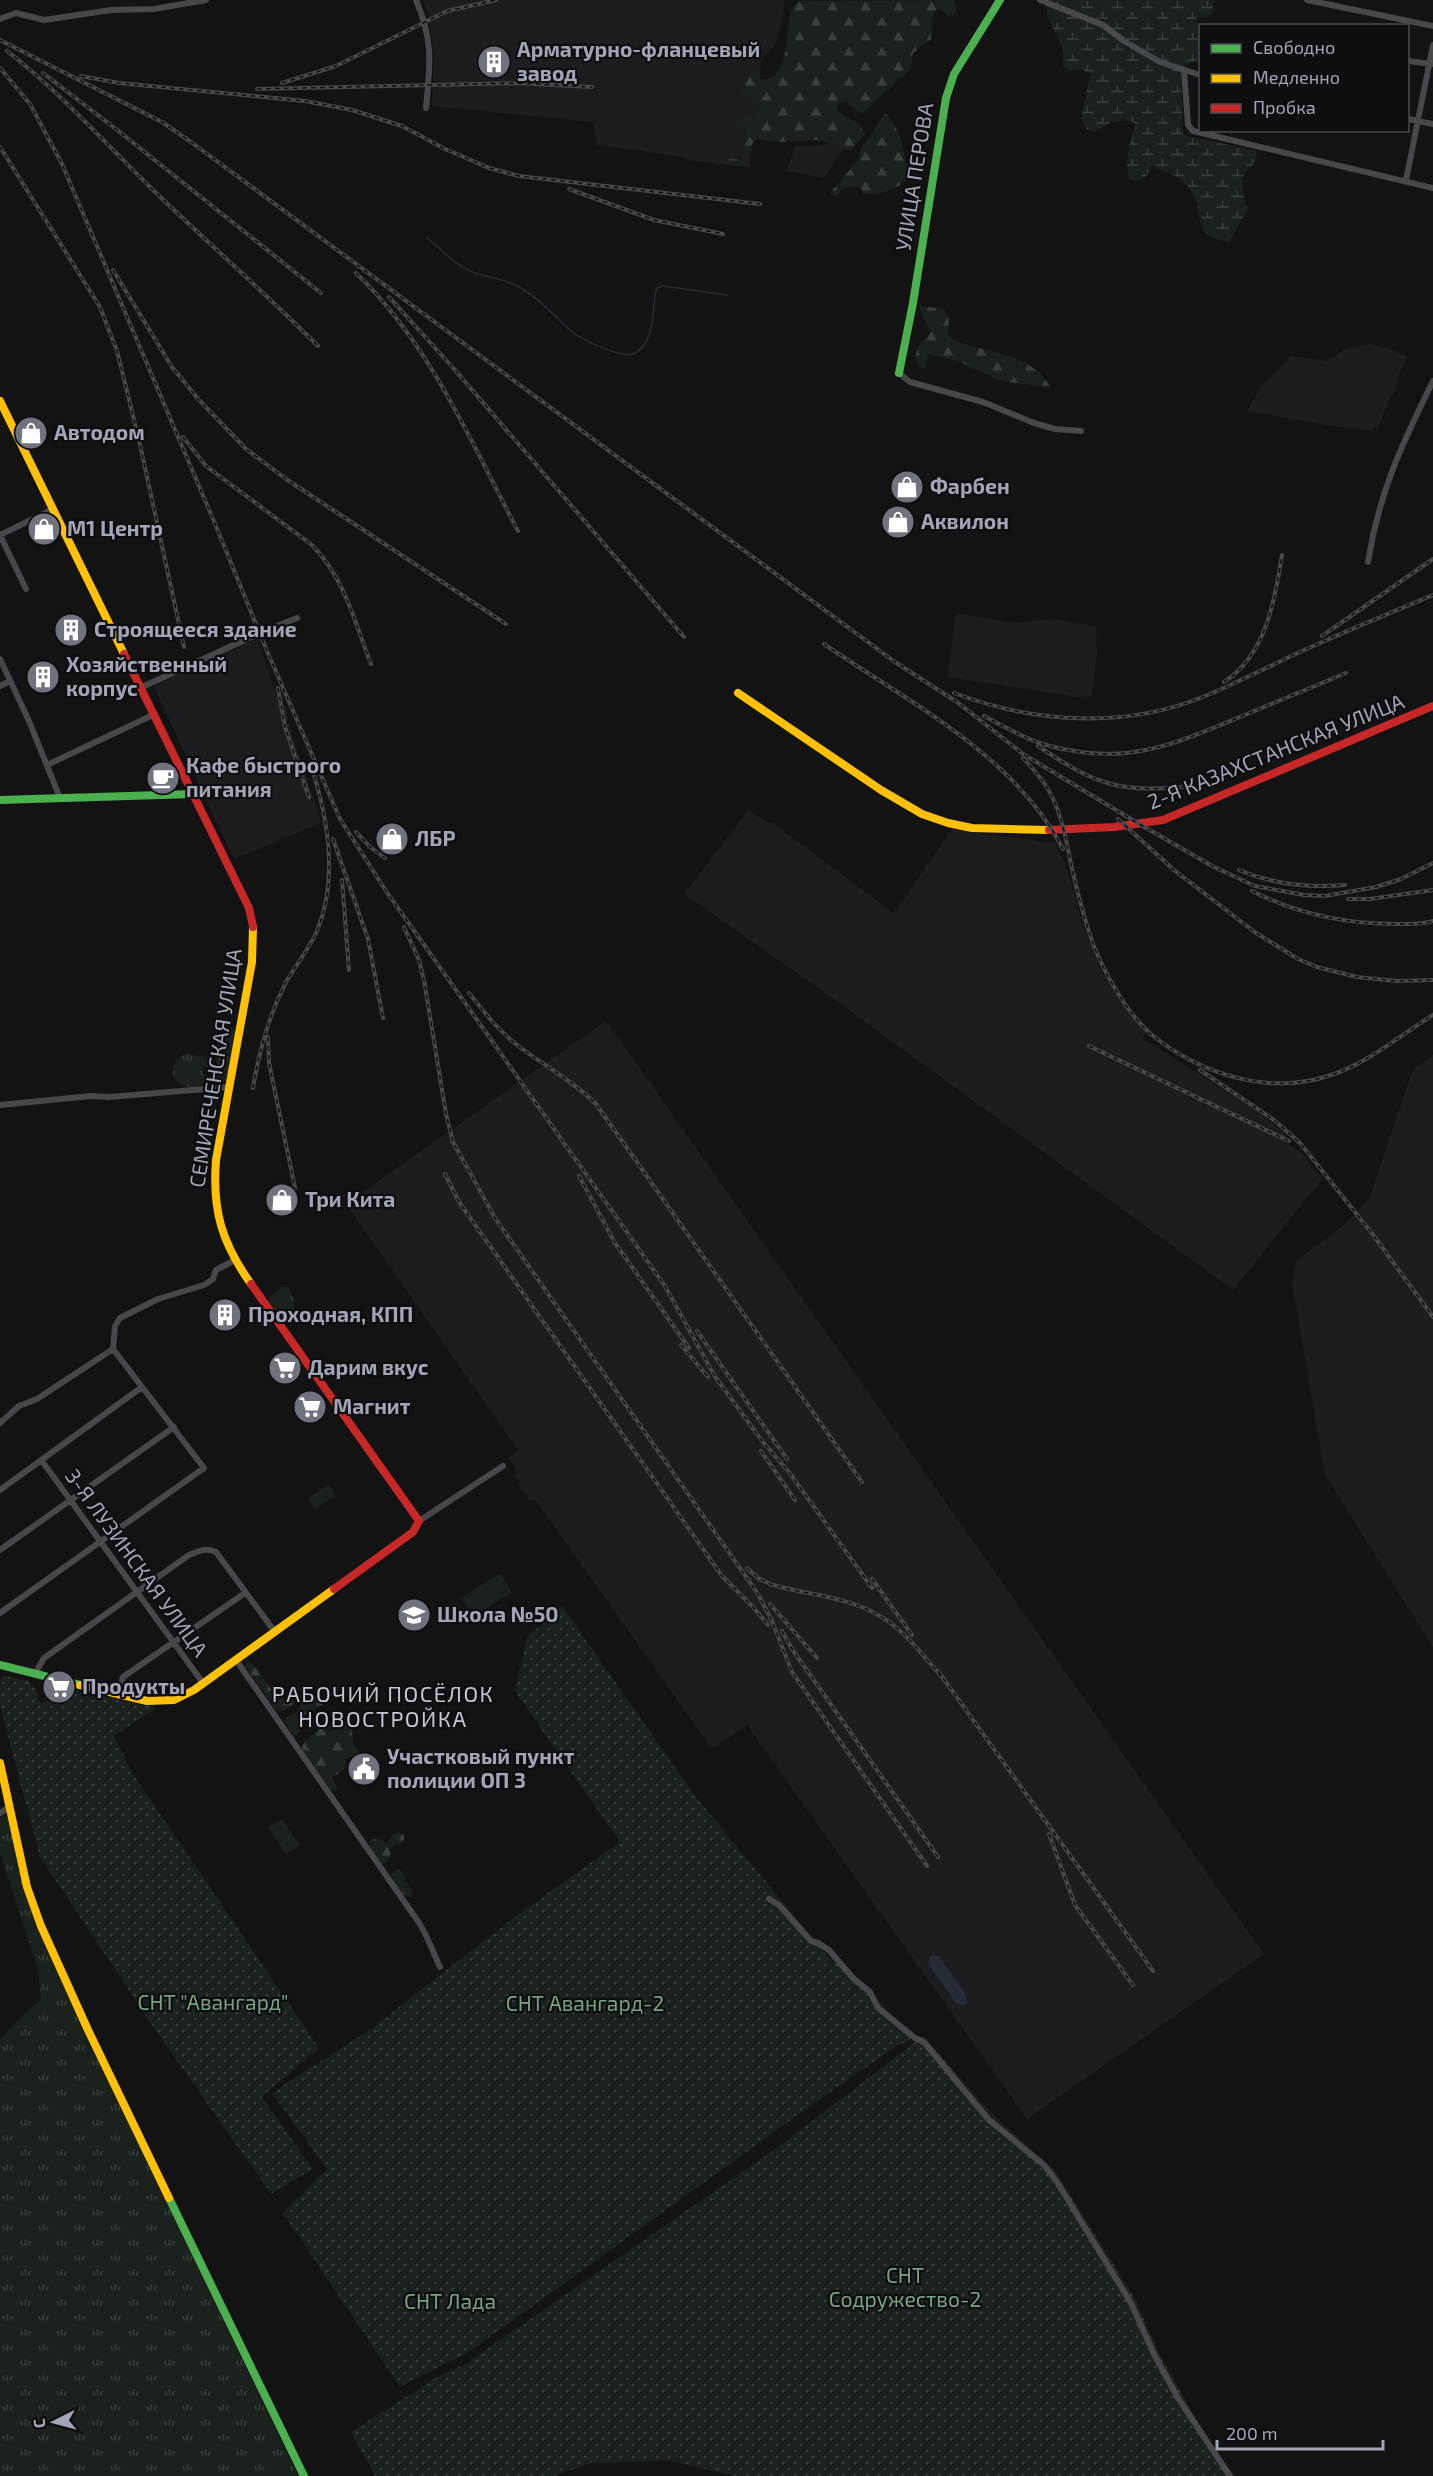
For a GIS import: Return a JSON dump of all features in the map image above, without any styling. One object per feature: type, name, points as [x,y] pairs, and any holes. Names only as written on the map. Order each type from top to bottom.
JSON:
[{"type":"street","points":[[139,9],[140,0]]},
{"type":"street","points":[[0,19],[16,13],[44,20],[206,0]]},
{"type":"street","points":[[416,0],[426,23],[429,40],[426,108]]},
{"type":"street","name":"УЛИЦА ПЕРОВА","points":[[898,373],[948,91],[954,74],[1000,0]]},
{"type":"street","points":[[1040,0],[1103,25],[1124,41],[1160,62],[1199,75]]},
{"type":"street","points":[[1307,0],[1433,26]]},
{"type":"street","points":[[1406,180],[1433,45]]},
{"type":"street","points":[[1409,61],[1431,64]]},
{"type":"street","points":[[1184,71],[1188,124],[1193,131],[1433,188]]},
{"type":"street","points":[[1409,119],[1433,124]]},
{"type":"street","points":[[898,373],[910,382],[983,402],[1034,423],[1055,429],[1081,431]]},
{"type":"street","points":[[1368,562],[1376,519],[1388,477],[1433,381]]},
{"type":"street","name":"СЕМИРЕЧЕНСКАЯ УЛИЦА","points":[[0,401],[249,908],[253,927],[252,962],[216,1160],[213,1191],[217,1221],[235,1260],[419,1521]]},
{"type":"street","points":[[26,589],[0,535],[53,508]]},
{"type":"street","points":[[142,687],[297,618]]},
{"type":"street","points":[[0,659],[60,798]]},
{"type":"street","points":[[0,686],[10,681]]},
{"type":"street","name":"2-Я КАЗАХСТАНСКАЯ УЛИЦА","points":[[738,693],[909,808],[939,821],[1002,830],[1086,830],[1141,825],[1163,820],[1433,706]]},
{"type":"street","points":[[46,765],[155,714]]},
{"type":"street","points":[[0,801],[193,794]]},
{"type":"street","points":[[0,1105],[91,1096],[110,1097],[230,1087]]},
{"type":"street","points":[[0,1613],[204,1468],[113,1349],[115,1326],[120,1318],[158,1299],[204,1285],[213,1279],[216,1270],[235,1260]]},
{"type":"street","points":[[0,1423],[19,1406],[37,1399],[113,1349]]},
{"type":"street","points":[[0,1490],[142,1387]]},
{"type":"street","points":[[0,1550],[174,1427]]},
{"type":"street","name":"3-Я ЛУЗИНСКАЯ УЛИЦА","points":[[42,1461],[203,1683]]},
{"type":"street","points":[[0,1665],[147,1701],[168,1701],[185,1695],[413,1532],[419,1521],[503,1466]]},
{"type":"street","points":[[35,1674],[44,1658],[189,1555],[202,1550],[209,1549],[216,1552],[274,1632]]},
{"type":"street","points":[[123,1695],[121,1683],[123,1677],[245,1593]]},
{"type":"street","points":[[236,1660],[415,1917],[424,1926],[428,1942],[440,1967]]},
{"type":"street","points":[[0,1763],[27,1887],[58,1967],[304,2476]]},
{"type":"street","points":[[0,1813],[9,1807]]},
{"type":"street","points":[[769,1899],[778,1905],[811,1941],[818,1943],[839,1960],[853,1978],[870,1992],[878,2008],[924,2043],[989,2120],[1044,2165],[1057,2182],[1131,2303],[1154,2354],[1178,2398],[1230,2476]]},
{"type":"shaded area","points":[[423,0],[785,0],[776,43],[771,51],[762,56],[750,167],[686,160],[683,157],[597,145],[593,122],[432,106],[434,54],[428,13]]},
{"type":"shaded area","points":[[829,144],[843,150],[824,178],[786,171],[795,147]]},
{"type":"shaded area","points":[[1370,344],[1407,357],[1399,375],[1396,390],[1388,401],[1378,429],[1374,427],[1373,431],[1326,425],[1247,411],[1261,387],[1291,356],[1328,361],[1345,349]]},
{"type":"shaded area","points":[[956,613],[1014,623],[1055,619],[1096,626],[1097,652],[1092,696],[1078,697],[948,677]]},
{"type":"shaded area","points":[[258,638],[280,707],[286,707],[289,725],[321,820],[319,824],[234,859],[154,687],[192,667]]},
{"type":"shaded area","points":[[749,810],[768,823],[770,821],[894,913],[952,829],[1056,843],[1068,872],[1084,928],[1099,967],[1117,997],[1146,1033],[1142,1038],[1254,1109],[1287,1135],[1284,1140],[1302,1154],[1323,1178],[1233,1290],[828,995],[684,894]]},
{"type":"shaded area","points":[[604,1022],[608,1023],[1264,1954],[1027,2119],[747,1725],[712,1749],[535,1499],[531,1501],[518,1484],[520,1482],[515,1475],[518,1472],[508,1458],[518,1450],[346,1204]]},
{"type":"shaded area","points":[[1433,1055],[1433,1648],[1325,1475],[1292,1283],[1296,1261],[1349,1221],[1370,1196],[1413,1069]]},
{"type":"shaded area","points":[[933,1955],[939,1956],[966,1995],[967,2003],[964,2005],[957,2004],[928,1964]]},
{"type":"green space","points":[[954,0],[957,7],[954,15],[949,16],[940,9],[936,10],[932,18],[931,39],[913,53],[911,69],[865,111],[861,114],[847,102],[838,104],[838,110],[857,123],[864,134],[852,150],[820,141],[779,142],[758,139],[753,142],[747,159],[739,166],[714,163],[714,157],[743,160],[746,128],[736,127],[742,116],[755,116],[757,105],[741,91],[750,73],[753,72],[759,78],[768,79],[780,69],[786,50],[791,9],[799,1]]},
{"type":"green space","points":[[1046,0],[1214,0],[1212,14],[1198,17],[1196,20],[1199,28],[1199,58],[1187,64],[1181,74],[1183,135],[1256,151],[1255,162],[1246,172],[1242,184],[1248,209],[1229,242],[1216,239],[1203,229],[1196,200],[1179,178],[1151,166],[1146,177],[1137,181],[1130,179],[1127,159],[1135,124],[1119,121],[1093,132],[1086,129],[1081,117],[1091,74],[1082,70],[1069,71],[1063,66],[1063,49],[1048,18]]},
{"type":"green space","points":[[887,114],[903,146],[907,180],[881,193],[863,194],[861,188],[851,186],[837,195],[831,195],[830,193],[858,160],[860,151],[884,115]]},
{"type":"green space","points":[[920,306],[944,309],[949,320],[948,334],[953,340],[1021,361],[1043,376],[1051,388],[1002,381],[957,361],[928,354],[926,369],[920,367],[915,358],[918,347],[931,332],[920,312]]},
{"type":"green space","points":[[230,1026],[236,1032],[227,1080],[218,1084],[213,1078],[224,1029]]},
{"type":"green space","points":[[184,1054],[211,1059],[210,1067],[203,1066],[202,1074],[208,1075],[202,1085],[184,1086],[174,1078],[174,1066]]},
{"type":"green space","points":[[282,1287],[288,1287],[293,1298],[294,1309],[282,1320],[267,1300]]},
{"type":"green space","points":[[329,1484],[336,1495],[316,1509],[308,1498]]},
{"type":"green space","points":[[500,1573],[512,1592],[474,1617],[461,1598]]},
{"type":"green space","name":"СНТ Авангард-2","points":[[562,1606],[696,1797],[833,1963],[839,1960],[915,2038],[895,2047],[802,2112],[469,2352],[400,2387],[283,2213],[327,2169],[272,2093],[372,2028],[516,1916],[620,1842],[515,1691],[527,1638]]},
{"type":"green space","points":[[245,1661],[252,1663],[277,1697],[288,1699],[299,1694],[300,1698],[288,1709],[277,1711],[246,1667]]},
{"type":"green space","name":"СНТ \"Авангард\"","points":[[4,1676],[30,1681],[31,1685],[35,1686],[40,1703],[69,1696],[67,1688],[156,1708],[114,1736],[131,1771],[319,2048],[262,2097],[313,2169],[271,2194],[157,2032],[40,1857],[0,1705],[0,1680]]},
{"type":"green space","points":[[317,1697],[323,1704],[299,1719],[300,1731],[296,1736],[293,1735],[285,1722],[287,1717],[298,1711],[301,1704]]},
{"type":"green space","points":[[347,1713],[351,1716],[353,1744],[360,1753],[346,1759],[344,1771],[332,1777],[338,1788],[333,1790],[328,1788],[303,1752],[302,1746],[314,1732],[342,1720]]},
{"type":"green space","points":[[4,1815],[10,1818],[25,1893],[57,1973],[298,2476],[0,2476],[0,2038],[41,1999],[38,1969],[0,1854],[0,1817]]},
{"type":"green space","points":[[282,1819],[300,1845],[286,1854],[268,1828]]},
{"type":"green space","points":[[399,1832],[404,1835],[404,1841],[389,1849],[391,1853],[387,1862],[382,1864],[371,1849],[369,1841],[377,1838],[387,1843],[393,1834]]},
{"type":"green space","points":[[398,1869],[403,1872],[412,1890],[411,1897],[397,1889],[393,1882],[391,1874]]},
{"type":"green space","name":"СНТ Содружество-2","points":[[923,2036],[991,2113],[1056,2172],[1135,2298],[1158,2351],[1216,2455],[1235,2476],[736,2476],[670,2461],[590,2463],[554,2476],[375,2476],[351,2432],[437,2377],[464,2365],[781,2145]]},
{"type":"waterway","points":[[427,238],[462,267],[518,286],[539,301],[571,331],[592,343],[620,354],[633,354],[646,342],[652,324],[657,288],[663,286],[727,295]]},
{"type":"railway","points":[[282,83],[336,66],[447,11],[496,0]]},
{"type":"railway","points":[[0,40],[162,122],[895,662],[957,702],[1023,754],[1214,867],[1255,886],[1304,895],[1325,896],[1376,887],[1401,879],[1433,863]]},
{"type":"railway","points":[[7,51],[63,100],[152,189],[318,346]]},
{"type":"railway","points":[[0,68],[30,104],[62,164],[340,819],[386,891],[665,1286],[714,1375],[762,1441],[789,1472],[872,1588]]},
{"type":"railway","points":[[43,73],[321,293]]},
{"type":"railway","points":[[81,76],[119,83],[305,101],[352,110],[402,126],[445,149],[489,168],[519,176],[760,204]]},
{"type":"railway","points":[[257,89],[517,83],[592,87]]},
{"type":"railway","points":[[0,147],[100,307],[117,351],[139,440],[184,647]]},
{"type":"railway","points":[[569,189],[654,220],[723,234]]},
{"type":"railway","points":[[113,270],[172,367],[199,400],[246,449],[286,479],[506,624]]},
{"type":"railway","points":[[356,273],[406,331],[427,362],[466,429],[518,531]]},
{"type":"railway","points":[[389,297],[455,370],[684,637]]},
{"type":"railway","points":[[183,437],[206,466],[312,545],[323,558],[348,601],[371,664]]},
{"type":"railway","points":[[1224,682],[1238,671],[1259,642],[1272,608],[1282,555]]},
{"type":"railway","points":[[1322,636],[1433,559]]},
{"type":"railway","points":[[954,693],[1015,711],[1047,716],[1110,718],[1142,714],[1203,697],[1326,640],[1433,595]]},
{"type":"railway","points":[[824,644],[924,709],[989,758],[1043,816],[1063,849]]},
{"type":"railway","points":[[984,716],[1025,737],[1050,746],[1077,752],[1126,753],[1170,744],[1346,673]]},
{"type":"railway","points":[[278,688],[285,727],[309,797]]},
{"type":"railway","points":[[1038,746],[1078,771],[1111,784],[1147,788],[1193,786]]},
{"type":"railway","points":[[1023,758],[1044,782],[1056,804],[1084,914],[1093,944],[1104,968],[1134,1016],[1152,1035],[1172,1049],[1192,1061],[1237,1078],[1284,1083],[1308,1081],[1345,1070],[1384,1048],[1433,1015]]},
{"type":"railway","points":[[253,1088],[258,1060],[275,1007],[286,982],[317,931],[324,912],[329,852],[327,831],[313,772]]},
{"type":"railway","points":[[1118,819],[1174,870],[1256,933],[1298,959],[1317,967],[1357,977],[1396,981],[1433,980]]},
{"type":"railway","points":[[356,832],[370,847],[385,858]]},
{"type":"railway","points":[[333,839],[368,939],[383,1018]]},
{"type":"railway","points":[[1239,870],[1264,879],[1291,884],[1345,885]]},
{"type":"railway","points":[[342,880],[349,970]]},
{"type":"railway","points":[[1348,899],[1370,899],[1433,890]]},
{"type":"railway","points":[[1252,891],[1304,912],[1340,920],[1377,924],[1419,924],[1433,921]]},
{"type":"railway","points":[[404,927],[419,960],[424,980],[446,1114],[453,1142],[495,1218],[758,1594],[772,1621],[792,1672],[927,1866]]},
{"type":"railway","points":[[469,993],[510,1039],[577,1087],[596,1104],[862,1482]]},
{"type":"railway","points":[[268,1037],[269,1063],[295,1188]]},
{"type":"railway","points":[[1089,1046],[1289,1141]]},
{"type":"railway","points":[[1200,1070],[1274,1120],[1300,1143],[1374,1236],[1433,1317]]},
{"type":"railway","points":[[445,1174],[459,1202],[722,1576],[768,1625]]},
{"type":"railway","points":[[579,1176],[615,1243],[689,1348]]},
{"type":"railway","points":[[697,1331],[787,1459]]},
{"type":"railway","points":[[681,1345],[708,1377]]},
{"type":"railway","points":[[761,1451],[795,1500]]},
{"type":"railway","points":[[747,1568],[758,1578],[770,1584],[853,1604],[878,1615],[905,1635],[942,1677]]},
{"type":"railway","points":[[872,1579],[912,1635]]},
{"type":"railway","points":[[770,1604],[817,1658]]},
{"type":"railway","points":[[782,1631],[792,1649],[938,1857]]},
{"type":"railway","points":[[938,1671],[1153,1971]]},
{"type":"railway","points":[[1049,1834],[1075,1905],[1133,1985]]},
{"type":"traffic: fast","points":[[899,373],[913,303],[946,98],[954,74],[1000,0]]},
{"type":"traffic: fast","points":[[0,800],[193,794]]},
{"type":"traffic: fast","points":[[0,1665],[80,1685]]},
{"type":"traffic: fast","points":[[169,2198],[304,2476]]},
{"type":"traffic: slow","points":[[0,401],[124,654]]},
{"type":"traffic: slow","points":[[738,693],[881,790],[922,814],[972,828],[1049,830]]},
{"type":"traffic: slow","points":[[251,1284],[233,1254],[221,1226],[215,1178],[216,1160],[252,962],[253,927]]},
{"type":"traffic: slow","points":[[80,1685],[147,1701],[174,1700],[194,1690],[334,1589]]},
{"type":"traffic: slow","points":[[0,1763],[27,1887],[41,1926],[169,2198]]},
{"type":"traffic: jam","points":[[124,654],[249,908],[253,927]]},
{"type":"traffic: jam","points":[[1049,830],[1114,827],[1163,820],[1433,706]]},
{"type":"traffic: jam","points":[[251,1284],[419,1521],[413,1532],[334,1589]]},
{"type":"place","name":"Арматурно-фланцевый завод","points":[[494,62]]},
{"type":"place","name":"Автодом","points":[[31,433]]},
{"type":"place","name":"Фарбен","points":[[907,487]]},
{"type":"place","name":"Аквилон","points":[[898,522]]},
{"type":"place","name":"М1 Центр","points":[[44,529]]},
{"type":"place","name":"Строящееся здание","points":[[71,630]]},
{"type":"place","name":"Хозяйственный корпус","points":[[43,677]]},
{"type":"place","name":"Кафе быстрого питания","points":[[163,778]]},
{"type":"place","name":"ЛБР","points":[[392,839]]},
{"type":"place","name":"Три Кита","points":[[282,1200]]},
{"type":"place","name":"Проходная, КПП","points":[[225,1315]]},
{"type":"place","name":"Дарим вкус","points":[[285,1368]]},
{"type":"place","name":"Магнит","points":[[310,1407]]},
{"type":"place","name":"Школа №50","points":[[414,1615]]},
{"type":"place","name":"Продукты","points":[[59,1687]]},
{"type":"place","name":"Участковый пункт полиции ОП 3","points":[[364,1769]]},
{"type":"district","name":"РАБОЧИЙ ПОСЁЛОК НОВОСТРОЙКА","points":[[383,1706]]},
{"type":"park label","name":"СНТ Лада","points":[[450,2302]]}]
